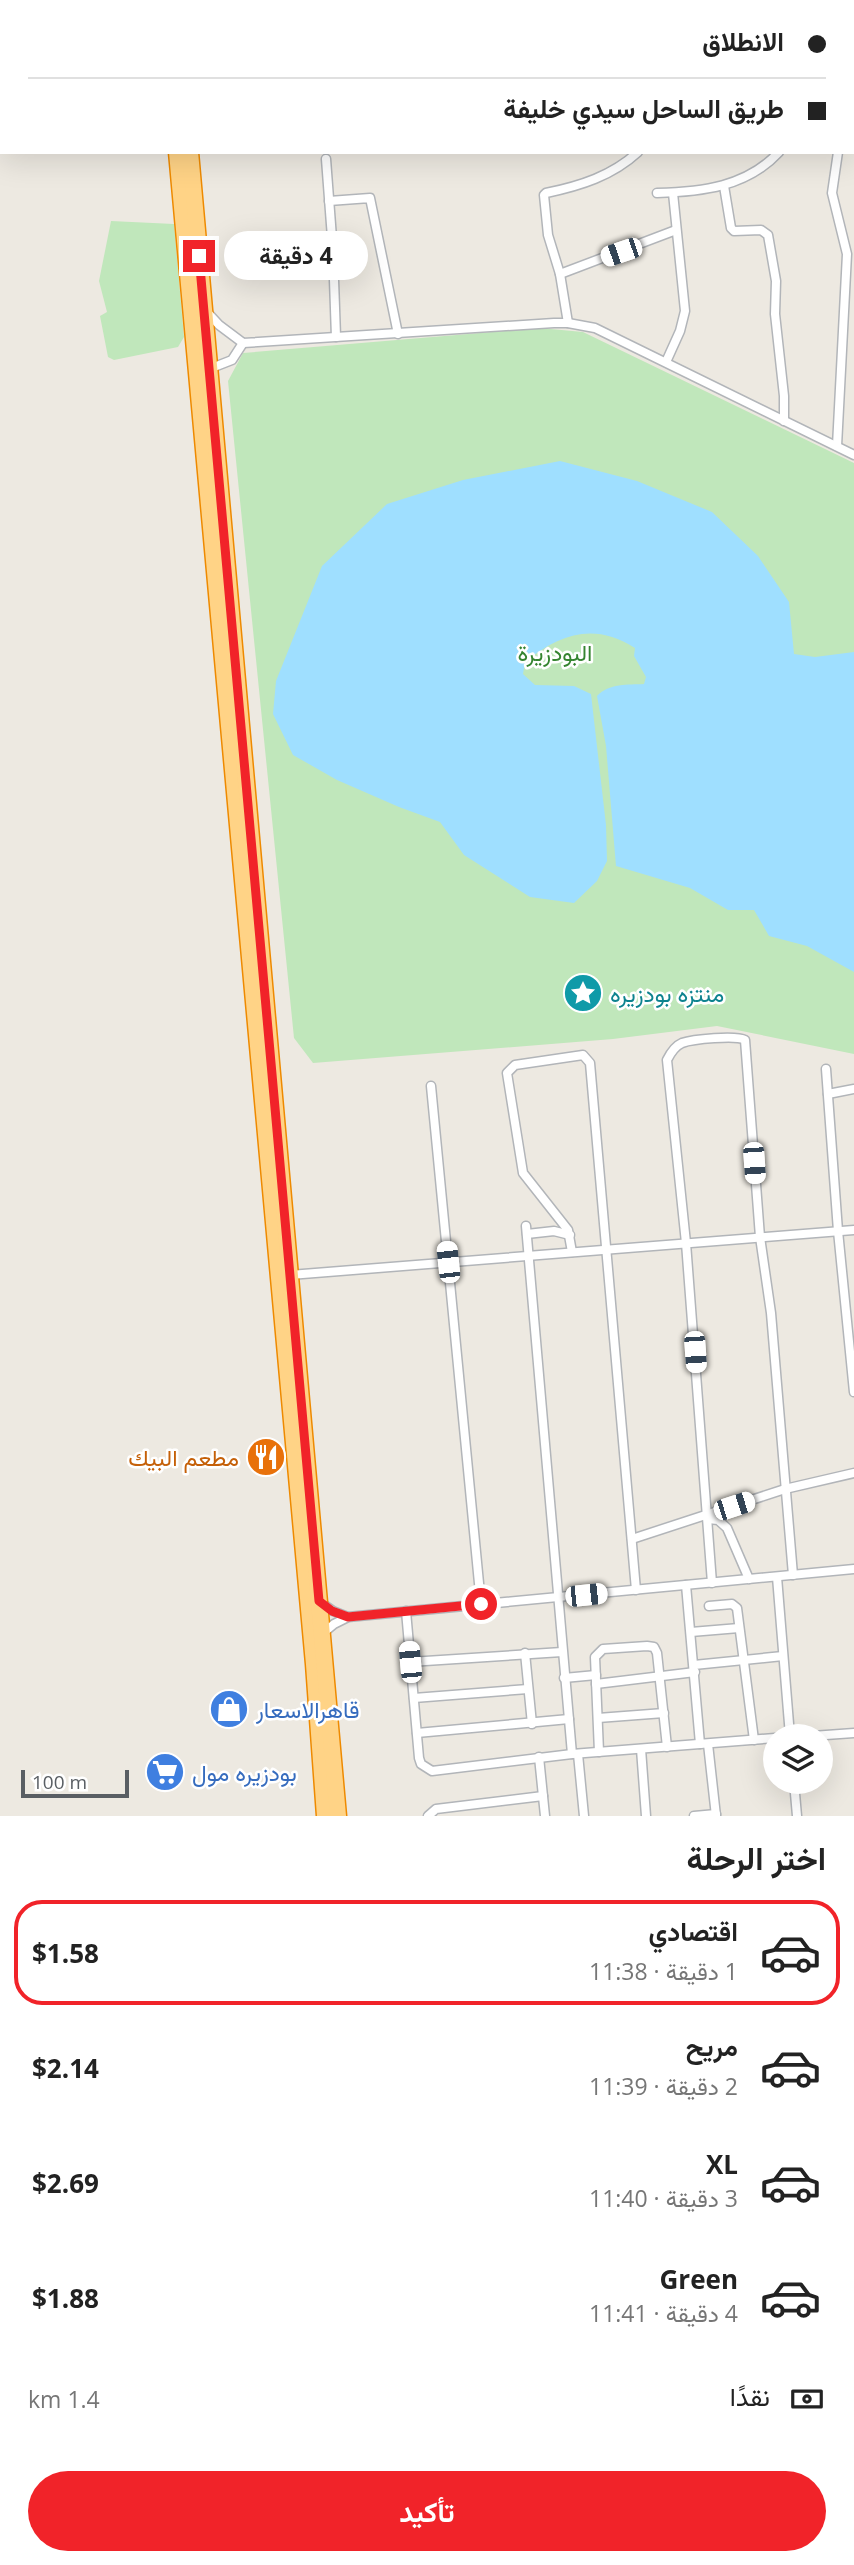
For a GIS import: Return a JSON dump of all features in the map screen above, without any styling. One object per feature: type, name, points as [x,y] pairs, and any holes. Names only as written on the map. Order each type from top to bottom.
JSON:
[{"type":"highway","points":[[177,154],[276,1189],[290,1275],[338,1816]]},
{"type":"highway","points":[[190,154],[325,1816]]},
{"type":"street","points":[[568,323],[560,274],[548,235],[544,195],[596,180],[635,154]]},
{"type":"street","points":[[657,193],[724,186],[748,175],[776,154]]},
{"type":"street","points":[[836,446],[850,244],[832,193],[838,154]]},
{"type":"street","points":[[326,159],[335,337]]},
{"type":"street","points":[[724,186],[730,228],[734,231],[761,230],[768,235],[776,281],[775,314],[784,421]]},
{"type":"street","points":[[666,362],[680,331],[685,311],[673,193]]},
{"type":"street","points":[[329,201],[370,198],[398,334]]},
{"type":"street","points":[[560,274],[676,230]]},
{"type":"street","points":[[203,308],[219,325],[243,343],[568,323],[594,328],[854,455]]},
{"type":"street","points":[[209,369],[232,360],[243,343]]},
{"type":"street","points":[[712,1583],[686,1243],[667,1060],[669,1054],[682,1043],[736,1036],[745,1040],[760,1237],[771,1314],[793,1575]]},
{"type":"street","points":[[572,1252],[570,1235],[523,1173],[507,1073],[515,1065],[583,1055],[590,1063],[636,1590]]},
{"type":"street","points":[[826,1069],[854,1392]]},
{"type":"street","points":[[431,1086],[481,1604]]},
{"type":"street","points":[[828,1094],[854,1089]]},
{"type":"street","points":[[570,1235],[554,1231],[526,1230],[562,1652],[584,1816]]},
{"type":"street","points":[[290,1275],[854,1230]]},
{"type":"street","points":[[632,1539],[708,1517],[785,1489],[854,1473]]},
{"type":"street","points":[[708,1517],[718,1520],[727,1528],[749,1579]]},
{"type":"street","points":[[322,1633],[348,1617],[854,1569]]},
{"type":"street","points":[[777,1577],[789,1724]]},
{"type":"street","points":[[686,1585],[694,1668],[716,1815],[694,1816]]},
{"type":"street","points":[[319,1601],[332,1611],[348,1617]]},
{"type":"street","points":[[709,1606],[734,1605],[737,1608],[754,1740]]},
{"type":"street","points":[[406,1611],[421,1764],[432,1772],[575,1754],[763,1739]]},
{"type":"street","points":[[691,1632],[739,1628]]},
{"type":"street","points":[[599,1752],[595,1657],[600,1650],[650,1646],[656,1650],[667,1747]]},
{"type":"street","points":[[410,1662],[562,1652]]},
{"type":"street","points":[[525,1653],[532,1724]]},
{"type":"street","points":[[565,1678],[596,1680],[660,1676],[743,1660],[783,1656]]},
{"type":"street","points":[[414,1698],[528,1689]]},
{"type":"street","points":[[598,1718],[664,1713]]},
{"type":"street","points":[[416,1733],[569,1719]]},
{"type":"street","points":[[833,1734],[854,1733]]},
{"type":"street","points":[[641,1749],[646,1816]]},
{"type":"street","points":[[539,1758],[545,1816]]},
{"type":"street","points":[[795,1794],[797,1816]]},
{"type":"street","points":[[428,1816],[436,1809],[543,1796]]},
{"type":"green space","points":[[111,221],[174,224],[184,337],[178,347],[114,360],[108,357],[100,316],[107,312],[99,281]]},
{"type":"green space","name":"البودزيرة","points":[[540,328],[583,332],[854,463],[854,1054],[717,1026],[613,1039],[313,1063],[294,1038],[228,381],[243,353]]},
{"type":"water","points":[[560,461],[637,481],[712,512],[758,556],[789,602],[794,654],[815,657],[854,652],[854,972],[807,946],[769,936],[754,910],[728,910],[690,888],[616,866],[606,746],[597,696],[613,687],[644,684],[646,677],[634,656],[635,648],[620,640],[591,634],[564,638],[525,662],[523,674],[535,685],[574,686],[591,694],[606,825],[607,861],[597,881],[574,903],[530,897],[464,855],[440,822],[337,780],[293,755],[273,714],[276,681],[322,566],[387,504],[463,480]]},
{"type":"place","name":"منتزه بودزيره","points":[[583,993]]},
{"type":"place","name":"مطعم البيك","points":[[266,1457]]},
{"type":"place","name":"قاهرالاسعار","points":[[229,1709]]},
{"type":"place","name":"بودزيره مول","points":[[165,1772]]},
{"type":"route","points":[[199,256],[319,1601],[332,1611],[348,1617],[481,1604]]}]
